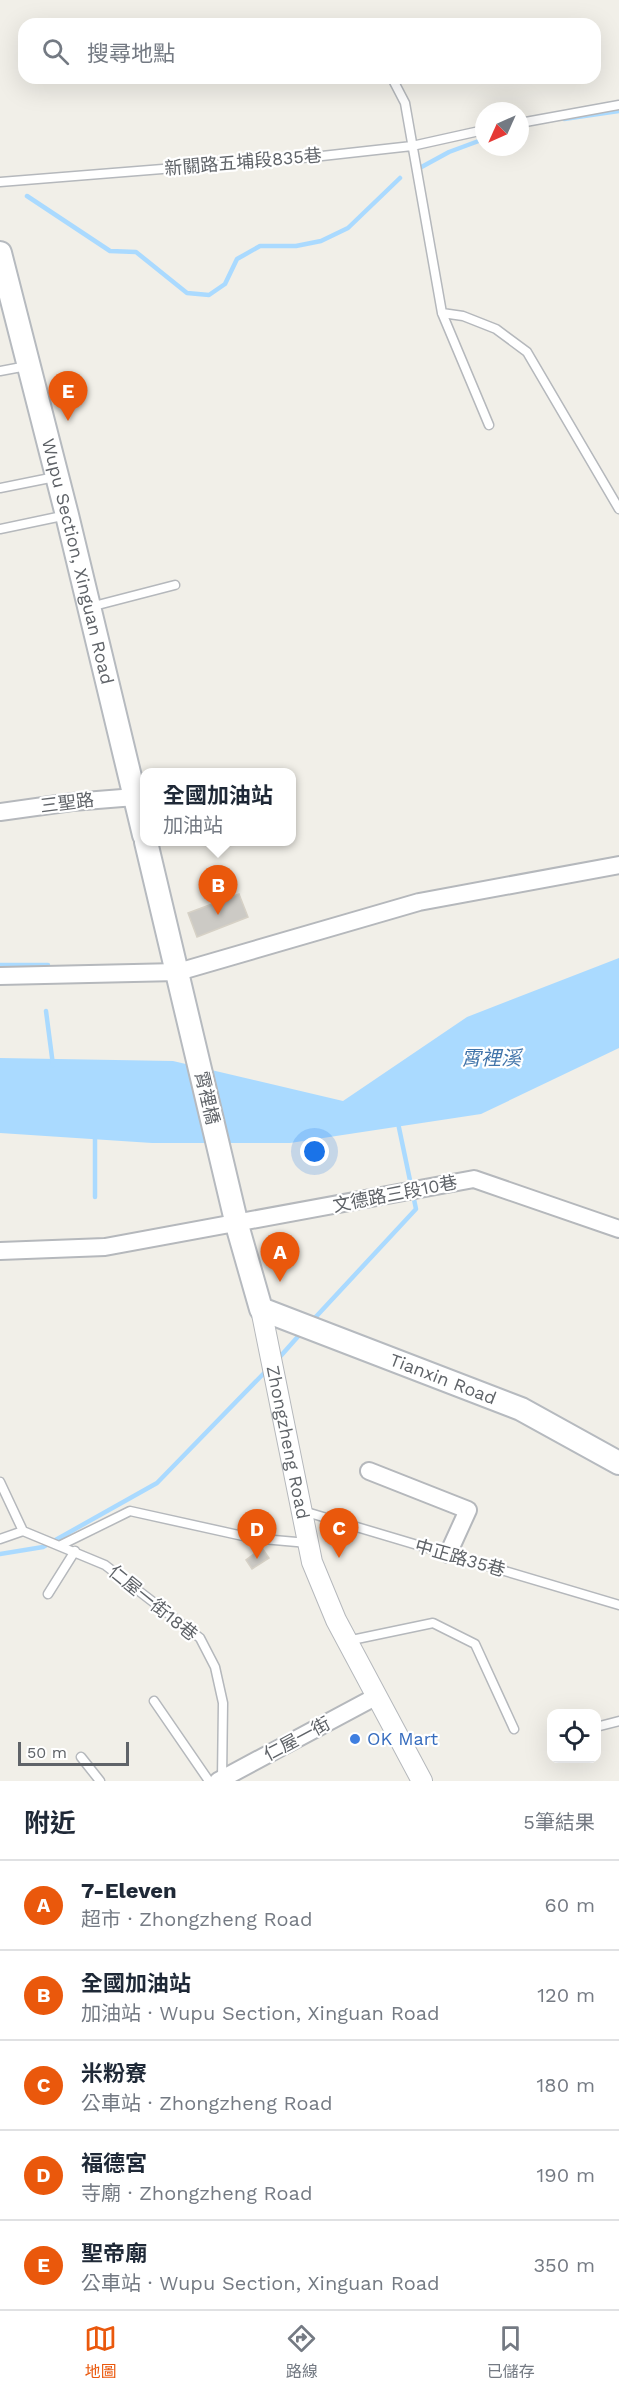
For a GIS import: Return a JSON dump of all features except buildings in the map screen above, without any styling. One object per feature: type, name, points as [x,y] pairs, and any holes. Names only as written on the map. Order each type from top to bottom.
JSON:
[{"type":"main road","name":"Wupu Section, Xinguan Road","points":[[0,253],[58,477],[140,819]]},
{"type":"main road","points":[[147,846],[178,972]]},
{"type":"main road","name":"霄裡橋","points":[[178,972],[237,1225]]},
{"type":"main road","name":"Zhongzheng Road","points":[[237,1225],[261,1310]]},
{"type":"main road","name":"Tianxin Road","points":[[261,1310],[520,1409],[619,1462]]},
{"type":"street","name":"三聖路","points":[[0,812],[72,802],[135,797]]},
{"type":"street","points":[[0,976],[178,972],[419,902],[619,865]]},
{"type":"street","name":"文德路三段10巷","points":[[0,1251],[105,1247],[237,1225],[474,1179],[619,1228]]},
{"type":"street","name":"Zhongzheng Road","points":[[261,1310],[312,1562],[347,1641],[423,1781]]},
{"type":"street","points":[[369,1471],[468,1510],[448,1554]]},
{"type":"street","name":"仁屋一街","points":[[216,1780],[377,1696]]},
{"type":"lane","points":[[395,84],[405,103],[442,313],[489,425]]},
{"type":"lane","points":[[529,121],[619,105]]},
{"type":"lane","name":"新關路五埔段835巷","points":[[0,182],[313,157],[412,146],[475,132]]},
{"type":"lane","points":[[442,313],[463,316],[496,329],[527,352],[619,509]]},
{"type":"lane","points":[[0,371],[30,366]]},
{"type":"lane","points":[[0,488],[58,477]]},
{"type":"lane","points":[[0,529],[67,515]]},
{"type":"lane","points":[[90,607],[175,585]]},
{"type":"lane","points":[[0,1482],[23,1531],[0,1539]]},
{"type":"lane","points":[[61,1545],[130,1511],[252,1538],[308,1543]]},
{"type":"lane","name":"中正路35巷","points":[[301,1511],[619,1605]]},
{"type":"lane","name":"仁屋一街18巷","points":[[23,1531],[105,1564],[200,1638],[215,1667],[223,1702],[216,1780]]},
{"type":"lane","points":[[48,1594],[75,1551]]},
{"type":"lane","points":[[347,1641],[433,1623],[475,1644],[514,1729]]},
{"type":"lane","points":[[154,1701],[216,1780]]},
{"type":"lane","points":[[601,1726],[619,1721]]},
{"type":"lane","points":[[81,1757],[100,1781]]},
{"type":"water","name":"霄裡溪","points":[[619,958],[619,1048],[481,1114],[290,1143],[152,1143],[0,1133],[0,1058],[173,1061],[343,1101],[467,1017]]},
{"type":"waterway","points":[[564,119],[619,111]]},
{"type":"waterway","points":[[416,170],[449,152],[475,142]]},
{"type":"waterway","points":[[27,196],[110,251],[136,252],[187,293],[209,295],[225,284],[237,259],[260,246],[296,246],[321,241],[348,228],[400,178]]},
{"type":"waterway","points":[[0,965],[48,965]]},
{"type":"waterway","points":[[46,1011],[53,1065]]},
{"type":"waterway","points":[[312,1321],[416,1209],[398,1123]]},
{"type":"waterway","points":[[95,1134],[95,1197]]},
{"type":"waterway","points":[[278,1359],[302,1332]]},
{"type":"waterway","points":[[0,1554],[43,1547],[157,1483],[268,1369]]},
{"type":"place","name":"聖帝廟","points":[[68,421]]},
{"type":"place","name":"全國加油站","points":[[218,915]]},
{"type":"place","name":"7-Eleven","points":[[280,1282]]},
{"type":"place","name":"米粉寮","points":[[339,1558]]},
{"type":"place","name":"福德宮","points":[[257,1559]]},
{"type":"place","name":"OK Mart","points":[[355,1739]]}]
